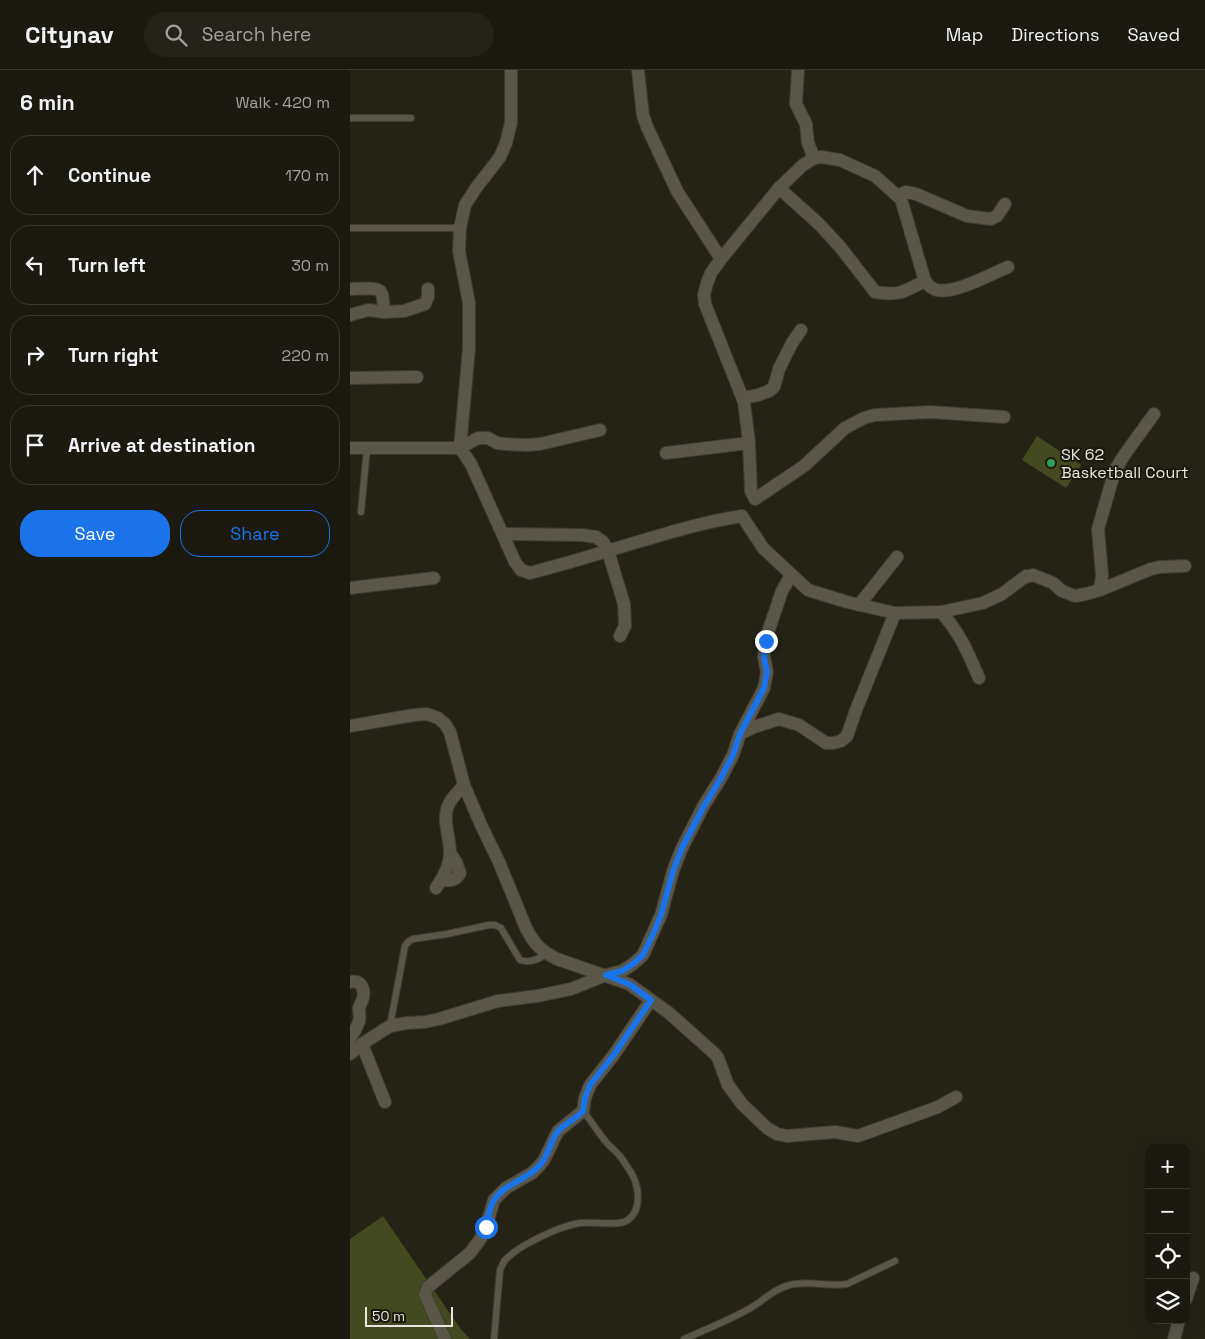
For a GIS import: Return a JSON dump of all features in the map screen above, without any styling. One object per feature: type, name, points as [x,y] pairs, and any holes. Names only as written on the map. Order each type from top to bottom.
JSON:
[{"type":"street","points":[[511,70],[511,123],[506,143],[500,157],[465,205],[460,228],[459,251],[469,303],[469,348],[460,448],[471,464],[515,562],[522,570],[530,573],[650,537],[716,520],[742,516],[755,499],[804,466],[845,428],[864,418],[875,415],[930,412],[1004,417]]},
{"type":"street","points":[[638,70],[643,116],[648,129],[677,191],[721,259]]},
{"type":"street","points":[[798,70],[796,104],[806,124],[808,144],[814,158]]},
{"type":"street","points":[[755,499],[751,491],[749,442],[743,398],[705,304],[704,295],[711,273],[721,259],[779,188],[803,165],[814,158],[821,157],[840,160],[875,176],[901,199],[925,281],[936,290],[946,291],[959,288],[1008,267]]},
{"type":"street","points":[[779,188],[820,225],[841,248],[875,292],[898,294],[925,281]]},
{"type":"street","points":[[901,199],[903,193],[916,194],[967,216],[990,219],[997,216],[1004,204]]},
{"type":"street","points":[[350,289],[380,290],[384,312]]},
{"type":"street","points":[[350,315],[368,310],[384,312],[416,308],[425,304],[428,297],[428,289]]},
{"type":"street","points":[[743,398],[758,396],[774,387],[792,343],[801,330]]},
{"type":"street","points":[[350,378],[417,377]]},
{"type":"street","points":[[1100,590],[1102,575],[1098,529],[1113,478],[1125,454],[1154,414]]},
{"type":"street","points":[[350,448],[460,448],[478,438],[488,438],[497,443],[527,446],[600,430]]},
{"type":"street","points":[[666,453],[749,442]]},
{"type":"street","points":[[742,516],[763,548],[808,590],[895,613],[941,612],[983,604],[1002,594],[1026,576],[1033,575],[1053,583],[1062,591],[1076,596],[1100,590],[1151,568],[1185,566]]},
{"type":"street","points":[[503,534],[589,536],[596,537],[604,542],[624,604],[625,626],[620,636]]},
{"type":"street","points":[[859,605],[896,557]]},
{"type":"street","points":[[350,1054],[390,1026],[432,1021],[498,1001],[537,996],[571,988],[622,971],[643,955],[661,915],[676,863],[704,806],[733,755],[740,734],[764,688],[767,672],[764,657],[766,641],[782,591],[792,575]]},
{"type":"street","points":[[350,588],[434,578]]},
{"type":"street","points":[[941,612],[956,630],[979,678]]},
{"type":"street","points":[[740,734],[754,727],[779,720],[799,725],[826,743],[841,741],[847,736],[895,613]]},
{"type":"street","points":[[350,726],[427,714],[438,718],[445,724],[450,732],[464,785],[526,928],[538,947],[557,960],[629,984],[651,1000],[715,1054],[733,1094],[767,1128],[777,1134],[787,1136],[835,1132],[858,1136],[938,1107],[956,1097]]},
{"type":"street","points":[[439,884],[455,879],[460,873],[450,853],[446,813],[448,804],[464,785]]},
{"type":"street","points":[[350,982],[355,981],[360,984],[363,988],[363,999],[359,1007],[360,1023],[350,1039]]},
{"type":"street","points":[[446,1339],[426,1297],[425,1294],[428,1287],[470,1253],[484,1232],[494,1200],[506,1188],[532,1173],[539,1166],[544,1160],[558,1131],[583,1111],[590,1085],[613,1056],[651,1000]]},
{"type":"street","points":[[362,1044],[385,1102]]},
{"type":"street","points":[[1190,1287],[1193,1278]]},
{"type":"street","points":[[1174,1339],[1178,1324]]},
{"type":"lane","points":[[350,118],[411,118]]},
{"type":"lane","points":[[350,228],[460,228]]},
{"type":"lane","points":[[361,512],[367,448]]},
{"type":"lane","points":[[390,1026],[405,946],[413,938],[496,925],[501,928],[520,960],[533,960],[546,954]]},
{"type":"lane","points":[[494,1339],[500,1270],[503,1262],[519,1248],[559,1229],[578,1223],[620,1223],[628,1220],[637,1208],[637,1188],[633,1176],[620,1156],[607,1144],[583,1111]]},
{"type":"lane","points":[[684,1339],[732,1318],[781,1288],[801,1284],[847,1284],[895,1261]]},
{"type":"green space","name":"SK 62 Basketball Court","points":[[1037,436],[1081,465],[1066,488],[1022,460]]},
{"type":"green space","points":[[383,1216],[460,1328],[470,1339],[350,1339],[350,1239]]},
{"type":"place","name":"SK 62 Basketball Court","points":[[1051,463]]},
{"type":"route","points":[[486,1227],[494,1200],[506,1188],[532,1173],[544,1160],[558,1131],[583,1111],[590,1085],[613,1056],[651,1000],[629,984],[606,975],[622,971],[643,955],[655,930],[682,848],[733,755],[740,734],[764,688],[767,672],[764,657],[766,641]]}]
